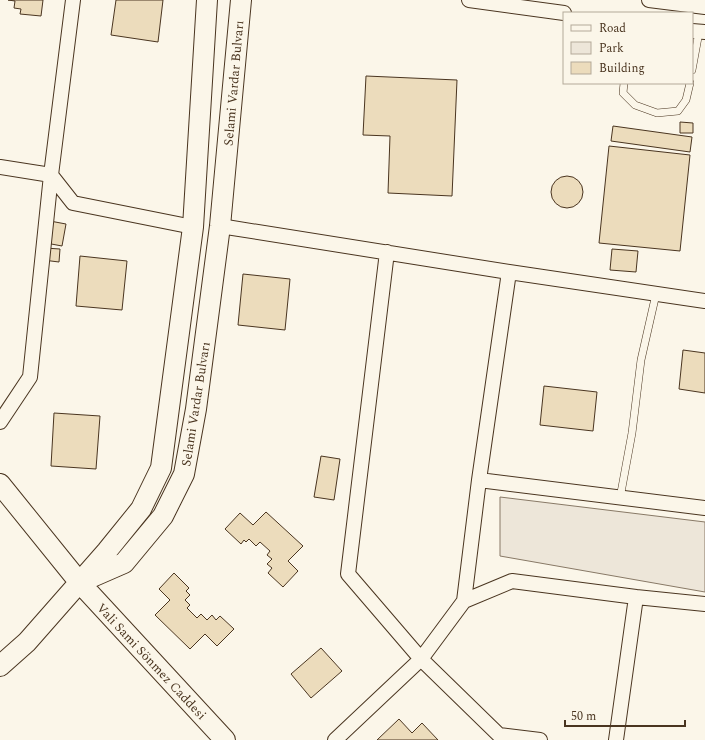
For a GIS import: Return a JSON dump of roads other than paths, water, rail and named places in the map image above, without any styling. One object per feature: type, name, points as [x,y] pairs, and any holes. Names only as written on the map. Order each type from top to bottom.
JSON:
[{"type":"street","points":[[0,422],[30,377],[51,175],[73,0]]},
{"type":"street","name":"Selami Vardar Bulvarı","points":[[80,583],[141,508],[161,468],[192,227],[207,0]]},
{"type":"street","name":"Selami Vardar Bulvarı","points":[[80,583],[124,563],[163,516],[184,474],[196,409],[220,226],[241,0]]},
{"type":"street","points":[[469,0],[563,13]]},
{"type":"street","points":[[650,0],[705,8]]},
{"type":"street","points":[[0,167],[51,175],[73,203],[192,227]]},
{"type":"street","points":[[220,226],[509,272],[705,301]]},
{"type":"street","points":[[388,252],[348,574],[421,659],[499,735],[540,740]]},
{"type":"street","points":[[335,740],[421,659],[464,601],[479,480],[509,272]]},
{"type":"street","points":[[479,480],[705,508]]},
{"type":"street","name":"Vali Sami Sönmez Caddesi","points":[[0,484],[80,583],[225,740]]},
{"type":"street","points":[[464,601],[512,581],[636,597],[705,604]]},
{"type":"street","points":[[0,666],[27,642],[80,583]]},
{"type":"street","points":[[616,740],[636,597]]},
{"type":"lane","points":[[693,65],[699,32]]},
{"type":"lane","points":[[624,84],[623,93],[635,105],[657,112],[678,111],[686,100],[690,84]]},
{"type":"lane","points":[[620,498],[632,433],[640,360],[656,294]]}]
